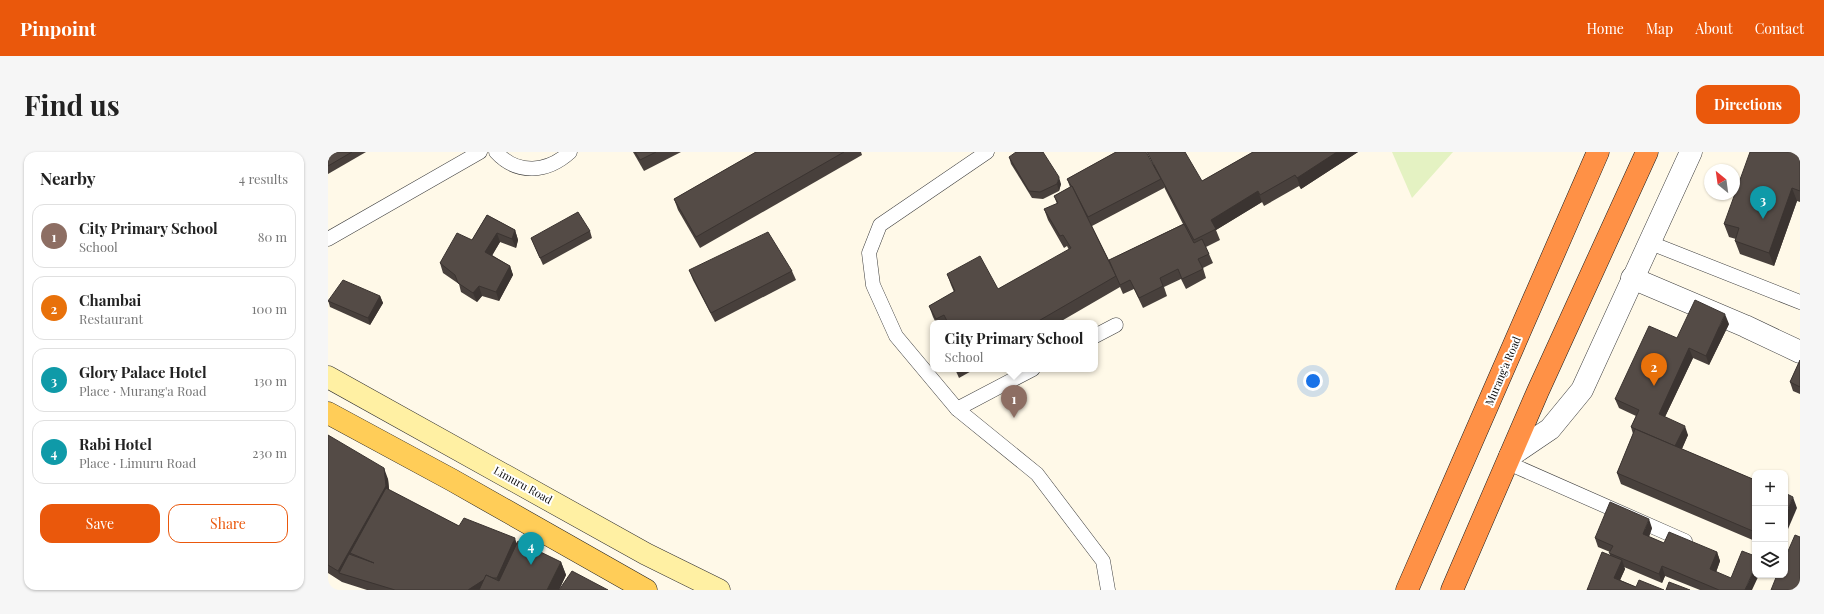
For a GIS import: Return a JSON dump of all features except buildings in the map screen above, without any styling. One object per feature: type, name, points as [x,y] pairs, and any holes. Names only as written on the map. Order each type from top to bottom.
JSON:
[{"type":"highway","name":"Murang'a Road","points":[[1407,590],[1598,152]]},
{"type":"highway","points":[[1452,590],[1538,391],[1647,152]]},
{"type":"main road","name":"Limuru Road","points":[[328,377],[646,554],[719,590]]},
{"type":"main road","points":[[328,413],[466,488],[646,590]]},
{"type":"street","points":[[1509,460],[1550,429],[1582,390],[1648,242],[1691,152]]},
{"type":"street","points":[[1632,278],[1745,326],[1800,352]]},
{"type":"lane","points":[[328,239],[480,152]]},
{"type":"lane","points":[[496,152],[501,158],[515,166],[530,169],[546,167],[561,161],[570,152]]},
{"type":"lane","points":[[987,152],[880,225],[869,253],[873,285],[896,336],[957,409],[1037,474],[1102,561],[1108,590]]},
{"type":"lane","points":[[1648,242],[1800,302]]},
{"type":"lane","points":[[1098,334],[1116,325]]},
{"type":"lane","points":[[957,409],[1026,372]]},
{"type":"lane","points":[[1509,460],[1696,546]]},
{"type":"green space","points":[[1392,152],[1453,152],[1412,198]]},
{"type":"place","name":"Glory Palace Hotel","points":[[1763,219]]},
{"type":"place","name":"Chambai","points":[[1654,386]]},
{"type":"place","name":"City Primary School","points":[[1014,418]]},
{"type":"place","name":"Rabi Hotel","points":[[531,565]]}]
